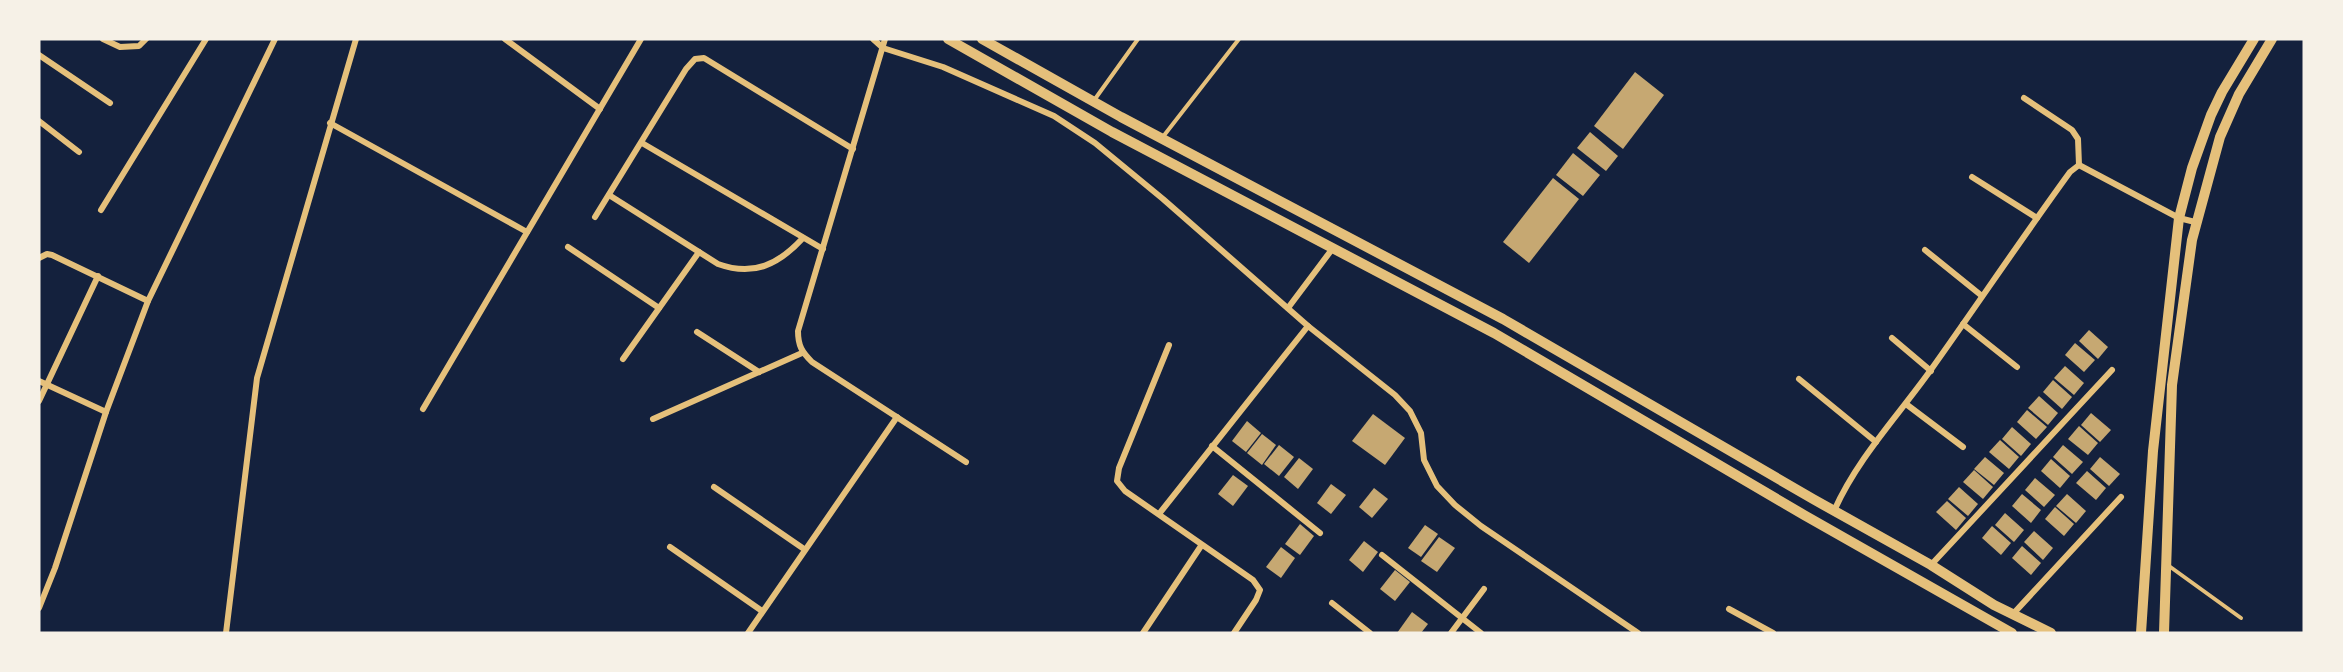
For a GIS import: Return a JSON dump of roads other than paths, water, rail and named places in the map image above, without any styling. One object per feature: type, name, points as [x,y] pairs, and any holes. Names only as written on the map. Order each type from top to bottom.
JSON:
[{"type":"street","points":[[103,39],[120,47],[139,46],[146,39]]},
{"type":"street","points":[[101,210],[206,39]]},
{"type":"street","points":[[39,608],[55,568],[106,412],[148,301],[275,39]]},
{"type":"street","points":[[226,633],[257,378],[356,39]]},
{"type":"street","points":[[505,39],[600,109]]},
{"type":"street","points":[[423,409],[641,39]]},
{"type":"street","points":[[873,39],[883,48],[943,67],[1054,116],[1095,143],[1163,198],[1308,326],[1395,395],[1410,411],[1421,433],[1424,460],[1437,486],[1455,505],[1481,526],[1638,633]]},
{"type":"street","points":[[885,39],[798,332],[798,343],[802,353],[812,362],[966,462]]},
{"type":"street","points":[[948,39],[1112,132],[1494,333],[1804,515],[2012,633]]},
{"type":"street","points":[[982,39],[1093,102],[1503,319],[2013,614],[2051,633]]},
{"type":"street","points":[[2141,633],[2153,451],[2179,218],[2192,168],[2211,115],[2254,39]]},
{"type":"street","points":[[2164,633],[2172,385],[2195,222],[2228,118],[2272,39]]},
{"type":"street","points":[[39,55],[110,103]]},
{"type":"street","points":[[595,218],[686,69],[695,59],[704,58],[853,149]]},
{"type":"street","points":[[2024,98],[2072,130],[2078,139],[2079,165]]},
{"type":"street","points":[[39,121],[79,152]]},
{"type":"street","points":[[330,123],[527,232]]},
{"type":"street","points":[[642,143],[823,249]]},
{"type":"street","points":[[1834,511],[1845,487],[1876,442],[1931,371],[2070,172],[2079,165]]},
{"type":"street","points":[[2079,165],[2179,218],[2195,222]]},
{"type":"street","points":[[1972,177],[2037,218]]},
{"type":"street","points":[[609,195],[718,264],[732,269],[760,267],[778,261],[787,255],[803,237]]},
{"type":"street","points":[[568,247],[659,308]]},
{"type":"street","points":[[1288,308],[1333,248]]},
{"type":"street","points":[[1925,250],[1982,296]]},
{"type":"street","points":[[623,359],[699,252]]},
{"type":"street","points":[[39,258],[47,254],[52,255],[148,301]]},
{"type":"street","points":[[39,401],[98,276]]},
{"type":"street","points":[[1963,324],[2017,367]]},
{"type":"street","points":[[1159,514],[1308,326]]},
{"type":"street","points":[[697,332],[759,372]]},
{"type":"street","points":[[1892,338],[1931,371]]},
{"type":"street","points":[[1169,345],[1119,468],[1117,481],[1125,491],[1252,580],[1260,590],[1234,633]]},
{"type":"street","points":[[653,418],[802,353]]},
{"type":"street","points":[[1931,565],[2112,370]]},
{"type":"street","points":[[1799,379],[1876,442]]},
{"type":"street","points":[[39,381],[106,412]]},
{"type":"street","points":[[1906,404],[1963,447]]},
{"type":"street","points":[[748,633],[897,417]]},
{"type":"street","points":[[1212,446],[1320,533]]},
{"type":"street","points":[[714,487],[804,549]]},
{"type":"street","points":[[2013,614],[2121,497]]},
{"type":"street","points":[[1143,633],[1201,546]]},
{"type":"street","points":[[670,547],[762,611]]},
{"type":"street","points":[[1382,555],[1481,633]]},
{"type":"street","points":[[1451,633],[1484,589]]},
{"type":"street","points":[[1332,603],[1370,633]]},
{"type":"street","points":[[1729,609],[1773,633]]},
{"type":"lane","points":[[1093,102],[1138,39]]},
{"type":"lane","points":[[1162,139],[1239,39]]},
{"type":"lane","points":[[2166,564],[2241,618]]}]
